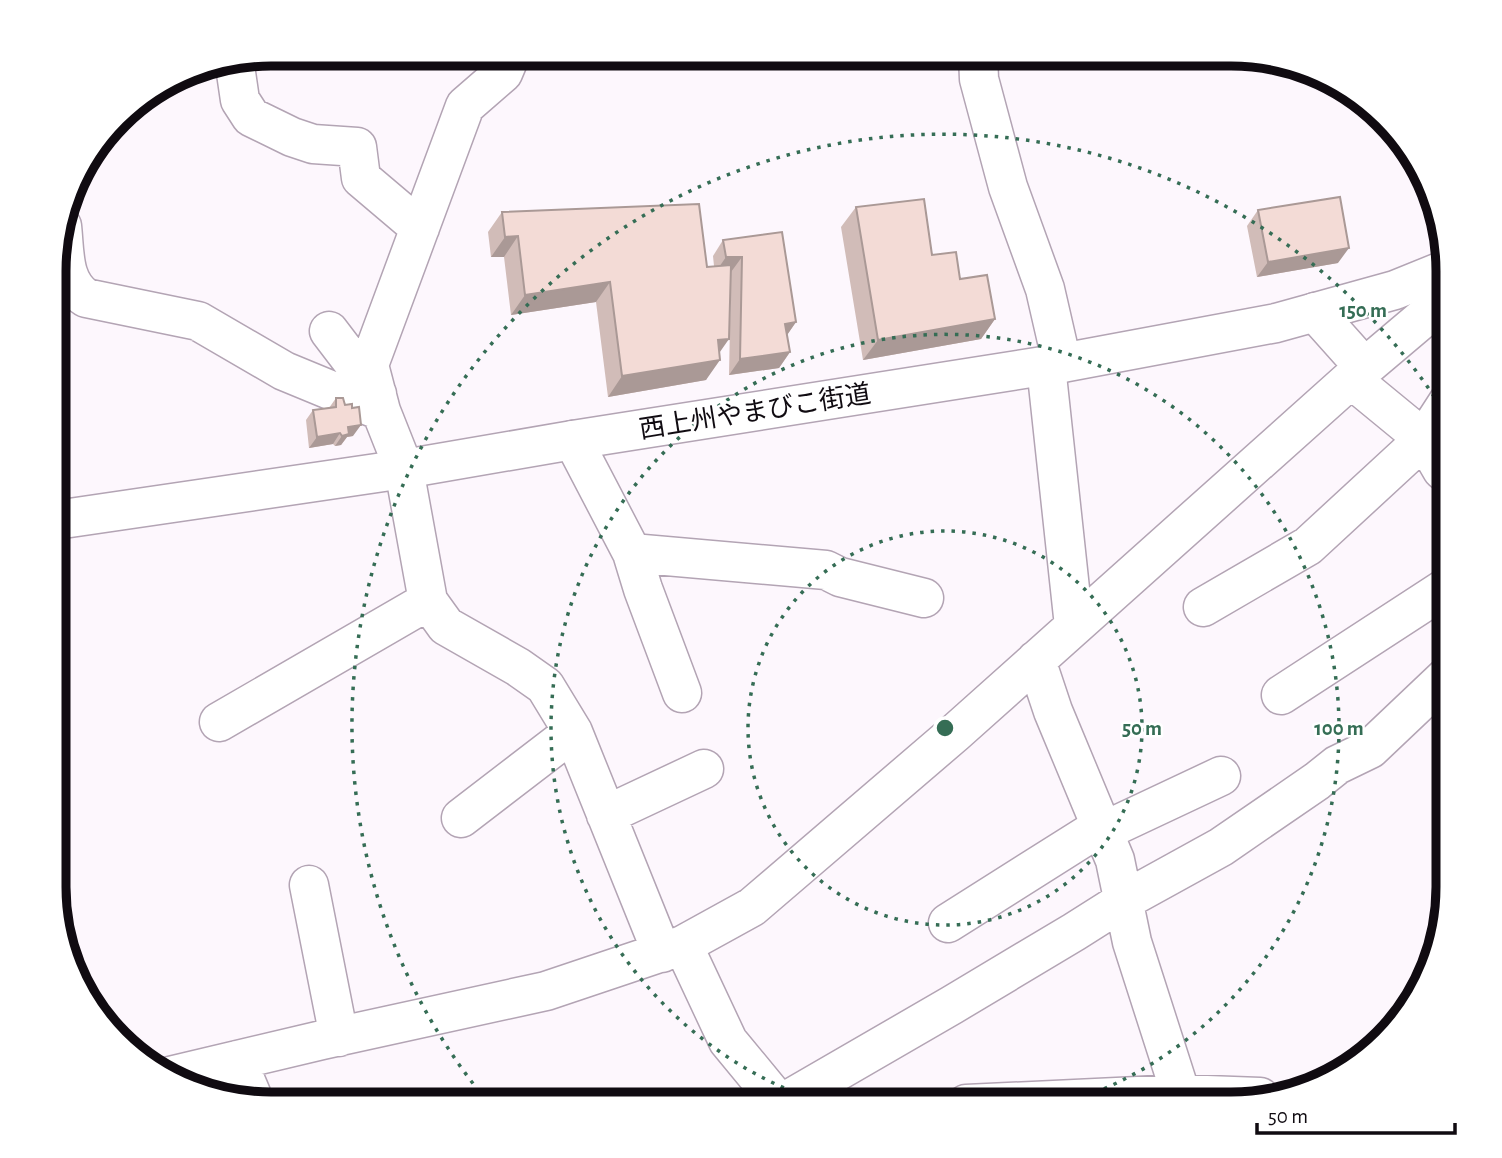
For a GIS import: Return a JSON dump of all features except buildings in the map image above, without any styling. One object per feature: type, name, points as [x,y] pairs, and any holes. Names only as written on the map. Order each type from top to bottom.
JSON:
[{"type":"main road","points":[[506,67],[503,73],[465,106],[369,365],[379,402],[404,469],[428,601],[446,626],[518,667],[545,686],[573,732],[606,815],[672,949],[728,1041],[770,1092]]},
{"type":"main road","points":[[978,67],[979,79],[1008,187],[1045,289],[1054,365],[1074,626]]},
{"type":"main road","points":[[236,69],[240,100],[251,117],[313,144],[357,147],[361,178],[420,228]]},
{"type":"main road","points":[[66,266],[70,282],[79,294],[86,298],[198,321],[284,371],[379,402]]},
{"type":"main road","name":"西上州やまびこ街道","points":[[66,518],[404,469],[1054,365],[1276,323],[1395,290],[1436,273]]},
{"type":"main road","points":[[186,1072],[546,991],[672,949],[752,907],[955,733],[1436,307]]},
{"type":"main road","points":[[1315,312],[1358,374],[1424,439],[1436,459]]},
{"type":"main road","points":[[329,331],[379,402]]},
{"type":"main road","points":[[1203,607],[1308,546],[1424,439],[1436,421]]},
{"type":"main road","points":[[573,440],[632,553],[682,694]]},
{"type":"main road","points":[[632,553],[826,570],[840,577],[924,598]]},
{"type":"main road","points":[[1281,695],[1435,594]]},
{"type":"main road","points":[[219,722],[428,601]]},
{"type":"main road","points":[[1036,660],[1053,711],[1115,860],[1132,942],[1180,1092]]},
{"type":"main road","points":[[801,1092],[1220,846],[1337,765],[1370,748],[1435,687]]},
{"type":"main road","points":[[461,818],[573,732]]},
{"type":"main road","points":[[606,815],[704,769]]},
{"type":"main road","points":[[948,923],[1102,830],[1221,776]]},
{"type":"main road","points":[[309,885],[339,1037]]},
{"type":"main road","points":[[237,1060],[250,1090]]}]
